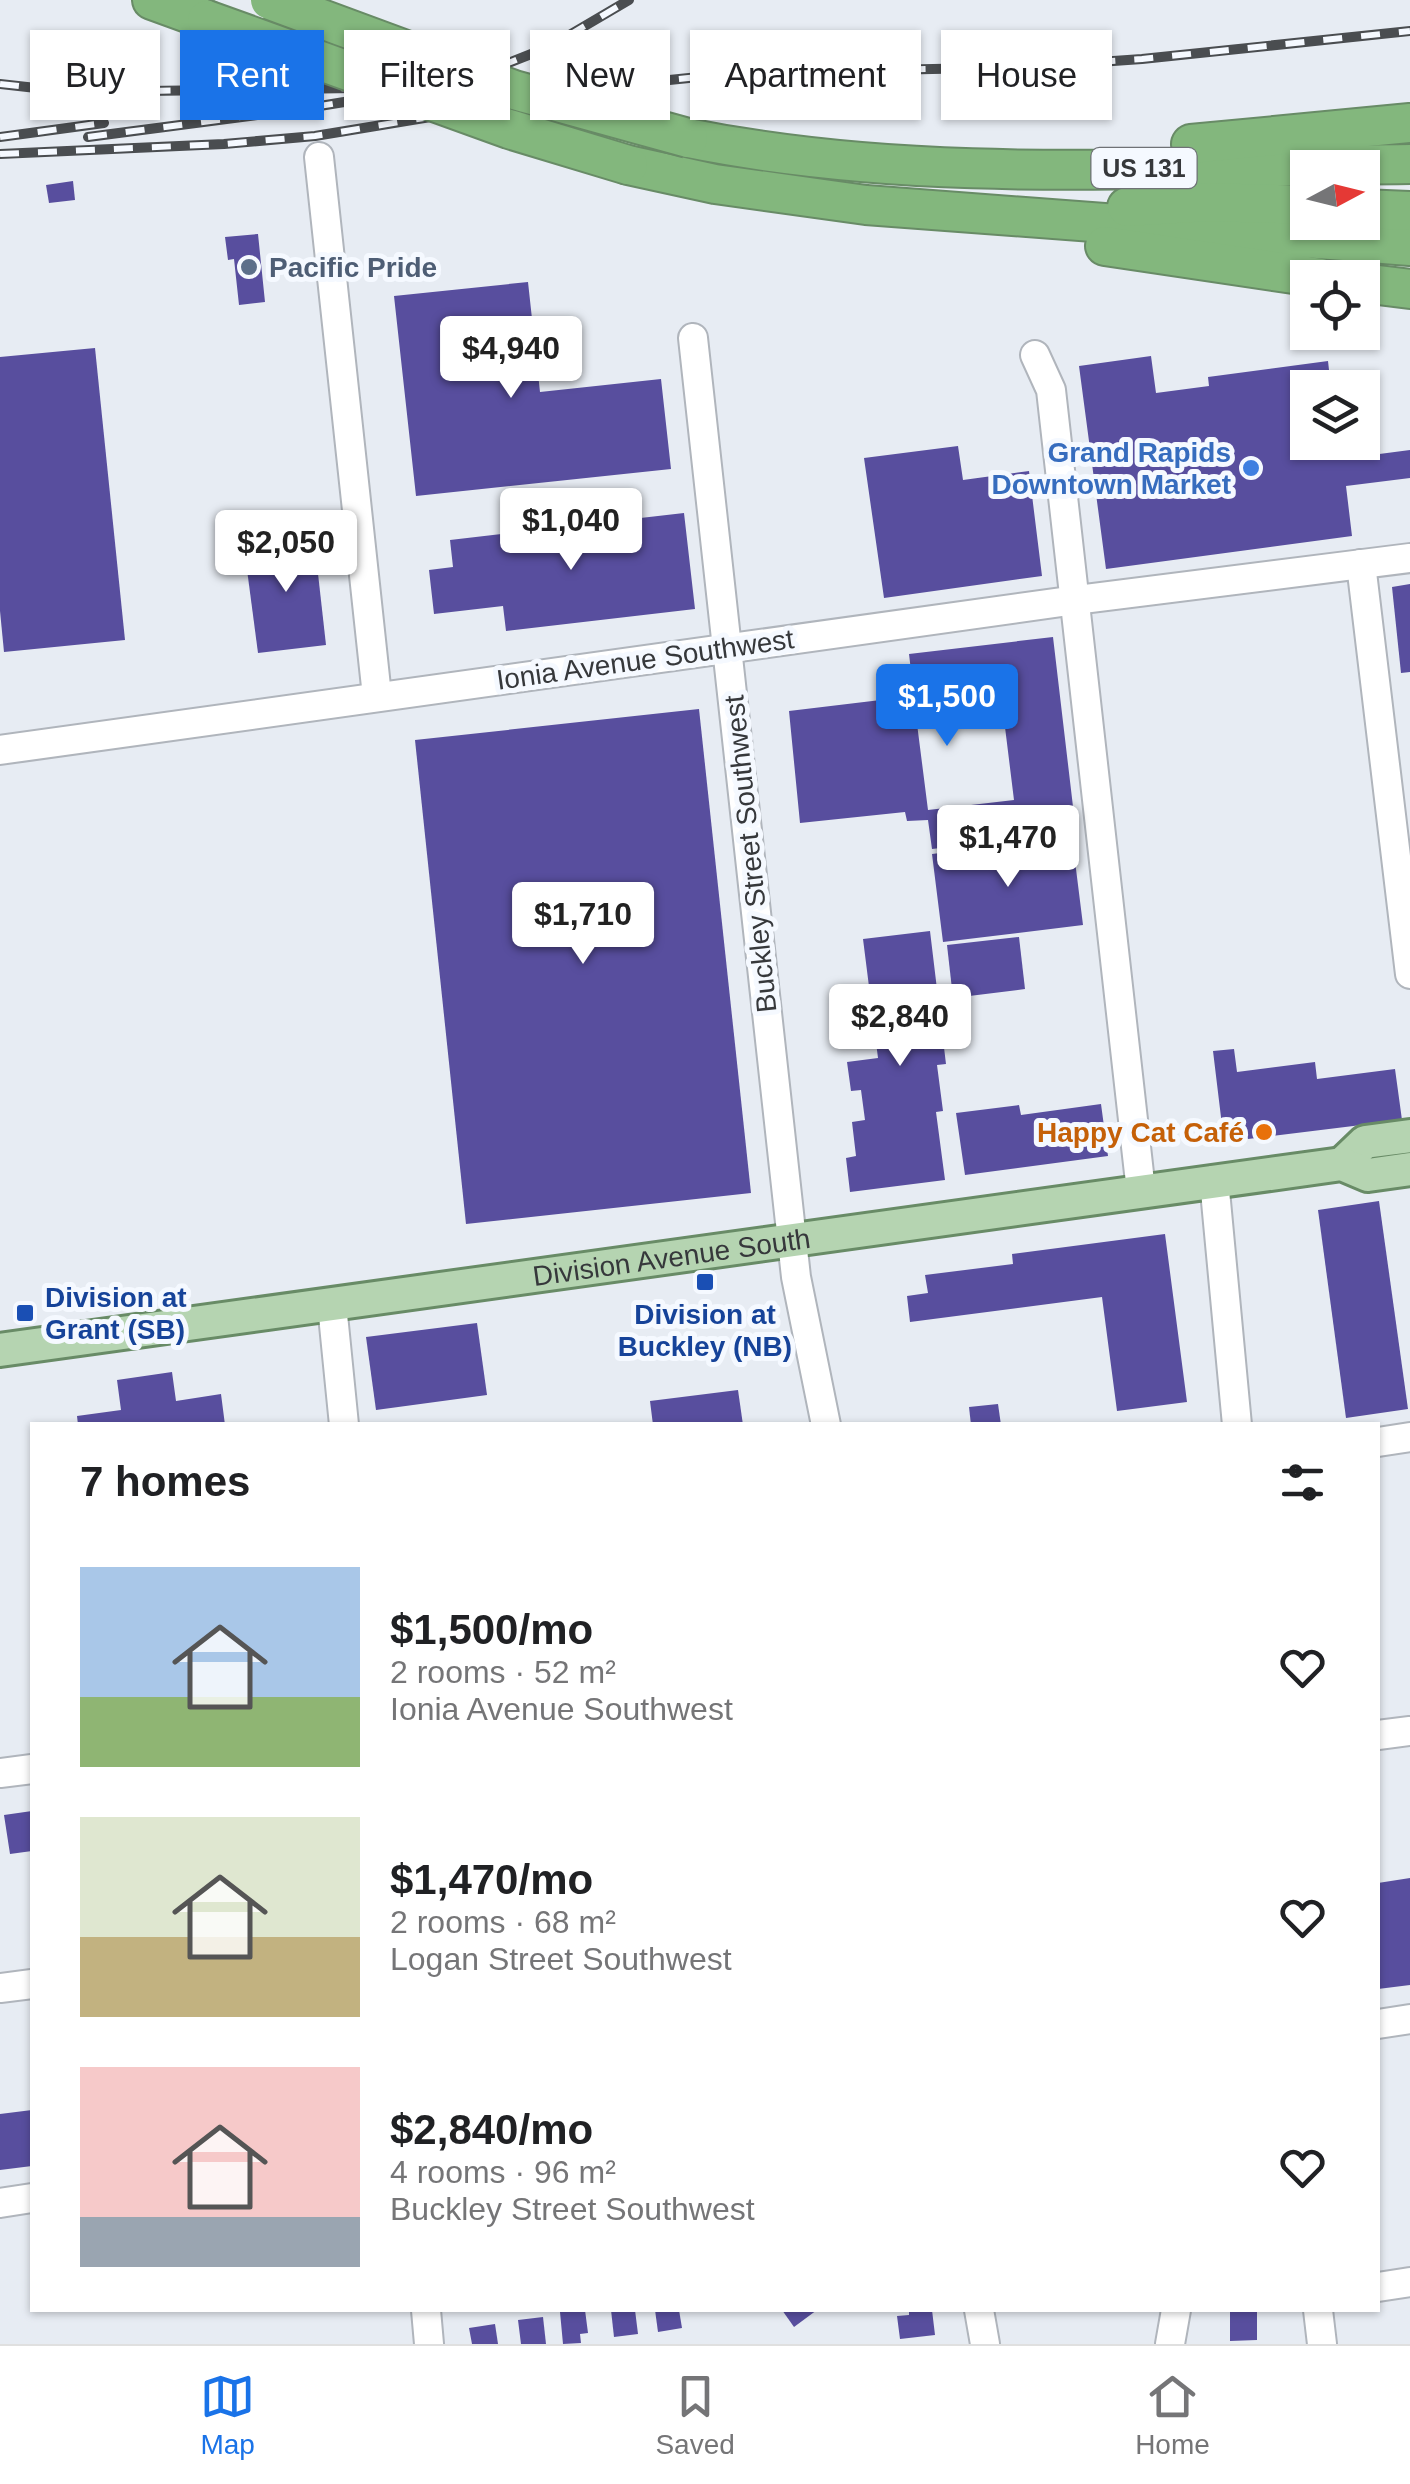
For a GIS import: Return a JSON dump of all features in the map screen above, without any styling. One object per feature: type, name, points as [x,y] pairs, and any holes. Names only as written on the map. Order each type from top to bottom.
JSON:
[{"type":"highway","name":"US 131","points":[[152,0],[508,129],[628,165],[715,184],[797,197],[1015,217],[1407,223]]},
{"type":"highway","name":"US 131","points":[[270,0],[514,90],[688,138],[764,152],[919,167],[998,170],[1410,164]]},
{"type":"highway","points":[[919,167],[1405,123]]},
{"type":"highway","points":[[1015,217],[1178,203],[1290,206]]},
{"type":"highway","points":[[966,213],[1131,250],[1290,273]]},
{"type":"highway","points":[[1380,214],[1407,223]]},
{"type":"highway","points":[[1380,285],[1410,289]]},
{"type":"main road","name":"Division Avenue South","points":[[1342,1164],[1365,1142],[1410,1136]]},
{"type":"main road","name":"Division Avenue South","points":[[0,1350],[1214,1180],[1342,1164],[1368,1174],[1410,1169]]},
{"type":"street","points":[[320,157],[377,696]]},
{"type":"street","name":"Buckley Street Southwest","points":[[693,338],[797,1286],[825,1422]]},
{"type":"street","points":[[1035,355],[1051,390],[1141,1191]]},
{"type":"street","name":"Ionia Avenue Southwest","points":[[0,750],[1076,600],[1410,558]]},
{"type":"street","points":[[1361,564],[1410,974]]},
{"type":"street","points":[[1214,1180],[1237,1422]]},
{"type":"street","points":[[332,1305],[344,1422]]},
{"type":"street","points":[[1380,1442],[1410,1437]]},
{"type":"street","points":[[1380,1735],[1410,1732]]},
{"type":"street","points":[[0,1774],[30,1769]]},
{"type":"street","points":[[0,1988],[30,1984]]},
{"type":"street","points":[[1380,2024],[1410,2019]]},
{"type":"street","points":[[0,2202],[30,2198]]},
{"type":"street","points":[[1380,2286],[1410,2282]]},
{"type":"street","points":[[426,2312],[429,2344]]},
{"type":"street","points":[[979,2312],[985,2344]]},
{"type":"street","points":[[1170,2344],[1176,2312]]},
{"type":"street","points":[[1318,2312],[1322,2344]]},
{"type":"building","points":[[73,181],[75,200],[49,203],[46,185]]},
{"type":"building","points":[[258,234],[265,302],[239,305],[234,259],[228,260],[225,237]]},
{"type":"building","points":[[528,282],[540,392],[661,379],[671,469],[416,496],[394,296]]},
{"type":"building","points":[[95,348],[125,640],[4,652],[0,611],[0,357]]},
{"type":"building","name":"Grand Rapids Downtown Market","points":[[1151,356],[1156,393],[1209,386],[1208,377],[1328,361],[1329,370],[1290,370],[1290,460],[1380,460],[1380,454],[1410,450],[1410,478],[1346,486],[1352,536],[1106,569],[1079,366]]},
{"type":"building","points":[[958,446],[963,480],[1029,471],[1042,576],[884,598],[864,458]]},
{"type":"building","points":[[684,513],[695,609],[506,631],[503,606],[434,614],[429,570],[453,567],[450,540]]},
{"type":"building","points":[[314,538],[326,645],[258,653],[244,547]]},
{"type":"building","points":[[1410,584],[1410,672],[1401,673],[1392,587]]},
{"type":"building","points":[[1053,637],[1076,832],[932,849],[928,820],[907,821],[905,812],[800,823],[789,711],[914,696],[909,654]],"holes":[[[992,699],[994,712],[1003,711],[1014,800],[928,810],[915,708]]]},
{"type":"building","points":[[699,709],[751,1193],[466,1224],[415,740]]},
{"type":"building","points":[[1072,837],[1083,925],[943,942],[932,854]]},
{"type":"building","points":[[930,931],[946,1064],[937,1065],[943,1111],[936,1112],[945,1180],[850,1192],[846,1158],[856,1156],[852,1122],[865,1120],[861,1090],[851,1091],[847,1062],[878,1058],[863,939]]},
{"type":"building","points":[[1019,937],[1025,989],[953,998],[947,945]]},
{"type":"building","points":[[1234,1049],[1237,1072],[1315,1062],[1317,1079],[1395,1069],[1402,1120],[1224,1142],[1213,1051]]},
{"type":"building","points":[[1101,1104],[1108,1156],[965,1175],[956,1113],[1019,1105],[1021,1115]]},
{"type":"building","points":[[1379,1201],[1408,1409],[1346,1418],[1318,1210]]},
{"type":"building","points":[[1165,1234],[1187,1402],[1117,1411],[1102,1297],[910,1322],[907,1296],[928,1293],[925,1275],[1013,1264],[1012,1254]]},
{"type":"building","points":[[477,1323],[487,1395],[376,1410],[366,1337]]},
{"type":"building","points":[[172,1372],[176,1401],[221,1394],[225,1422],[78,1422],[77,1416],[121,1410],[117,1380]]},
{"type":"building","points":[[738,1390],[743,1422],[653,1422],[650,1401]]},
{"type":"building","points":[[998,1404],[1001,1422],[971,1422],[969,1407]]},
{"type":"building","points":[[30,1811],[30,1851],[10,1854],[4,1815]]},
{"type":"building","points":[[1410,1878],[1410,1985],[1380,1989],[1380,1883]]},
{"type":"building","points":[[30,2110],[30,2166],[0,2170],[0,2114]]},
{"type":"building","points":[[560,2312],[585,2312],[588,2333],[580,2334],[581,2343],[563,2344]]},
{"type":"building","points":[[611,2312],[635,2312],[638,2334],[614,2337]]},
{"type":"building","points":[[655,2312],[679,2312],[682,2328],[658,2332]]},
{"type":"building","points":[[783,2312],[814,2312],[794,2327]]},
{"type":"building","points":[[932,2312],[935,2335],[900,2339],[897,2316]]},
{"type":"building","points":[[1230,2312],[1257,2312],[1257,2340],[1230,2341]]},
{"type":"building","points":[[543,2317],[546,2344],[521,2344],[518,2320]]},
{"type":"building","points":[[495,2324],[498,2344],[472,2344],[469,2328]]},
{"type":"railway","points":[[88,137],[455,84],[549,47],[629,0]]},
{"type":"railway","points":[[0,154],[315,136],[630,84],[738,73],[1027,67],[1410,31]]},
{"type":"railway","points":[[0,84],[72,92],[344,88]]},
{"type":"railway","points":[[0,137],[104,123]]},
{"type":"place","name":"Pacific Pride","points":[[249,267]]},
{"type":"place","name":"Grand Rapids Downtown Market","points":[[1251,468]]},
{"type":"place","name":"Happy Cat Café","points":[[1264,1132]]},
{"type":"place","name":"Division at Buckley (NB)","points":[[705,1282]]},
{"type":"place","name":"Division at Grant (SB)","points":[[25,1313]]}]
